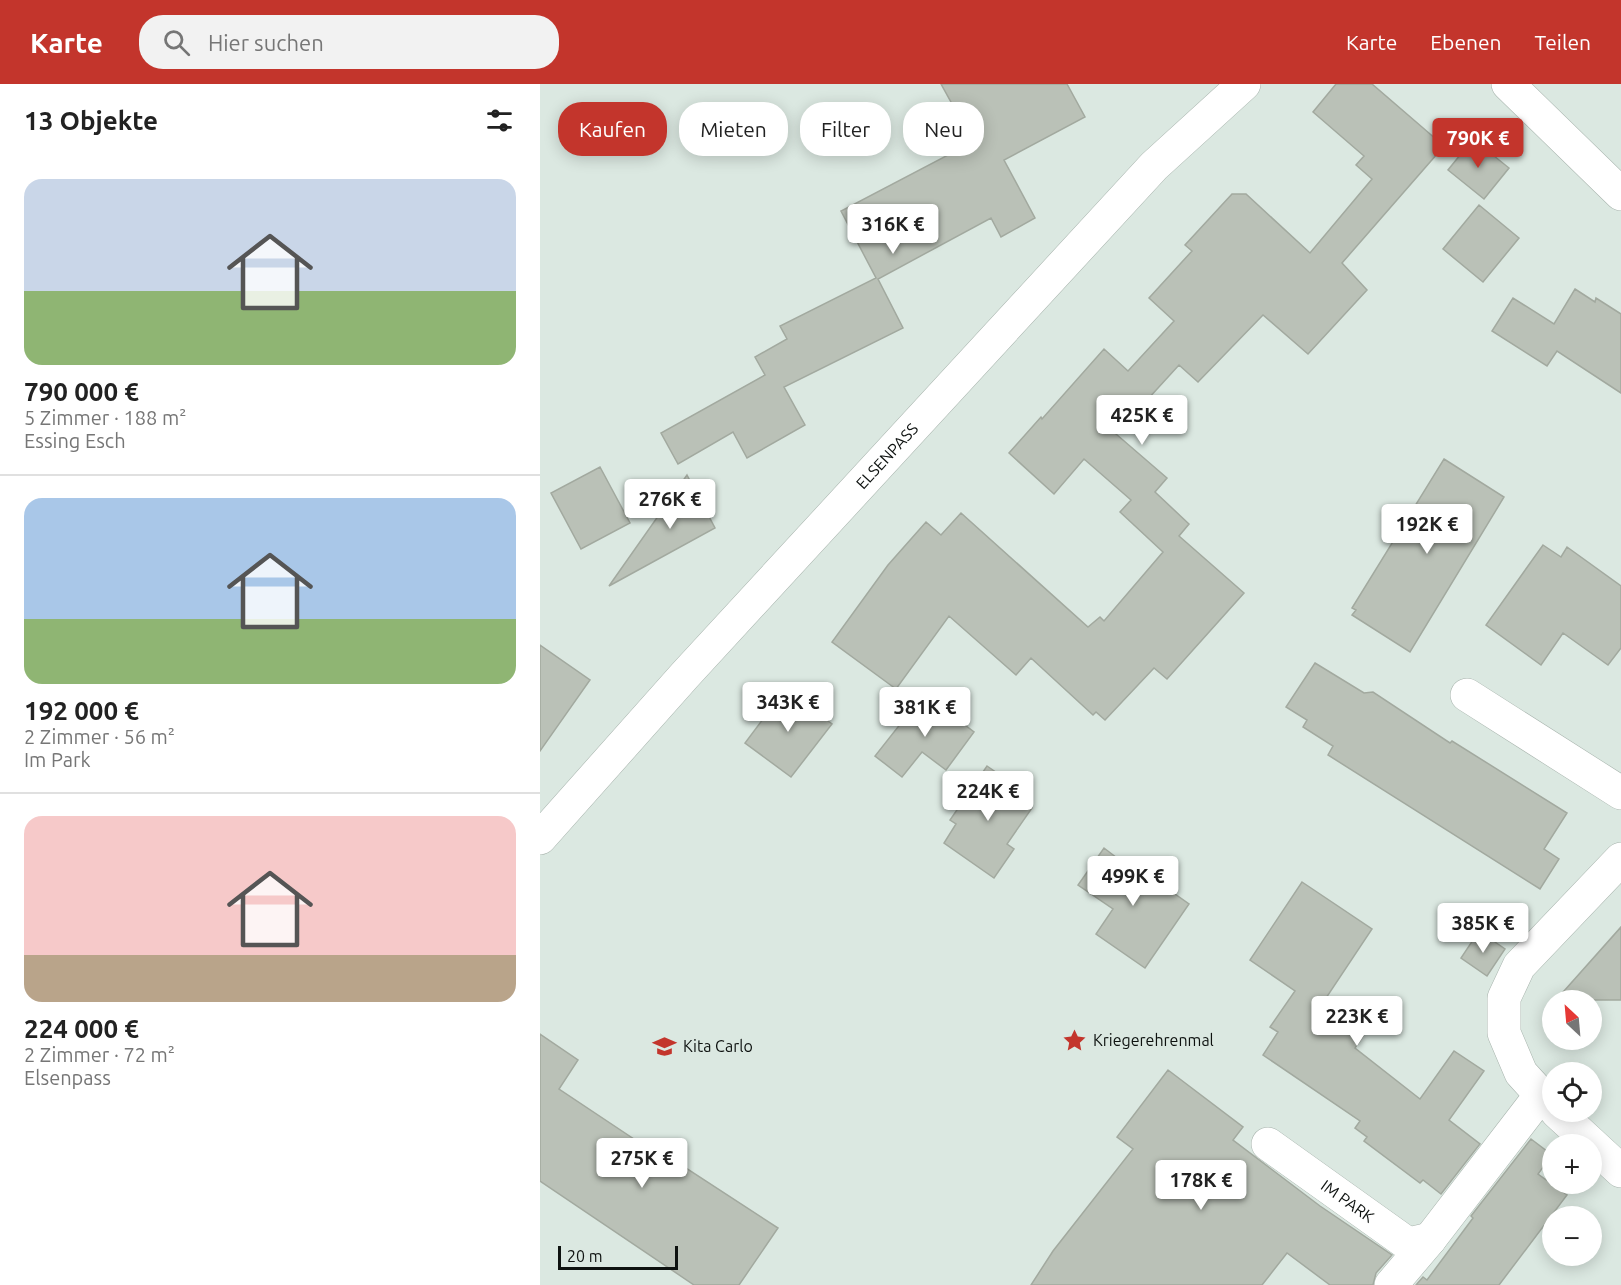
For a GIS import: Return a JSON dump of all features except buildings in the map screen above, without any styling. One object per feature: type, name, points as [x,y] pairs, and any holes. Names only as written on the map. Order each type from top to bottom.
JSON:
[{"type":"street","name":"ELSENPASS","points":[[540,838],[701,658],[1154,166],[1244,84]]},
{"type":"street","points":[[1508,84],[1621,194]]},
{"type":"street","points":[[1467,695],[1621,794]]},
{"type":"street","points":[[1542,1096],[1521,1073],[1504,1033],[1504,998],[1519,966],[1621,858]]},
{"type":"street","points":[[1391,1285],[1542,1114]]},
{"type":"street","points":[[1568,1122],[1621,1171]]},
{"type":"street","name":"IM PARK","points":[[1268,1144],[1408,1244],[1430,1239]]},
{"type":"place","name":"Kriegerehrenmal","points":[[1075,1040]]},
{"type":"place","name":"Kita Carlo","points":[[665,1046]]}]
